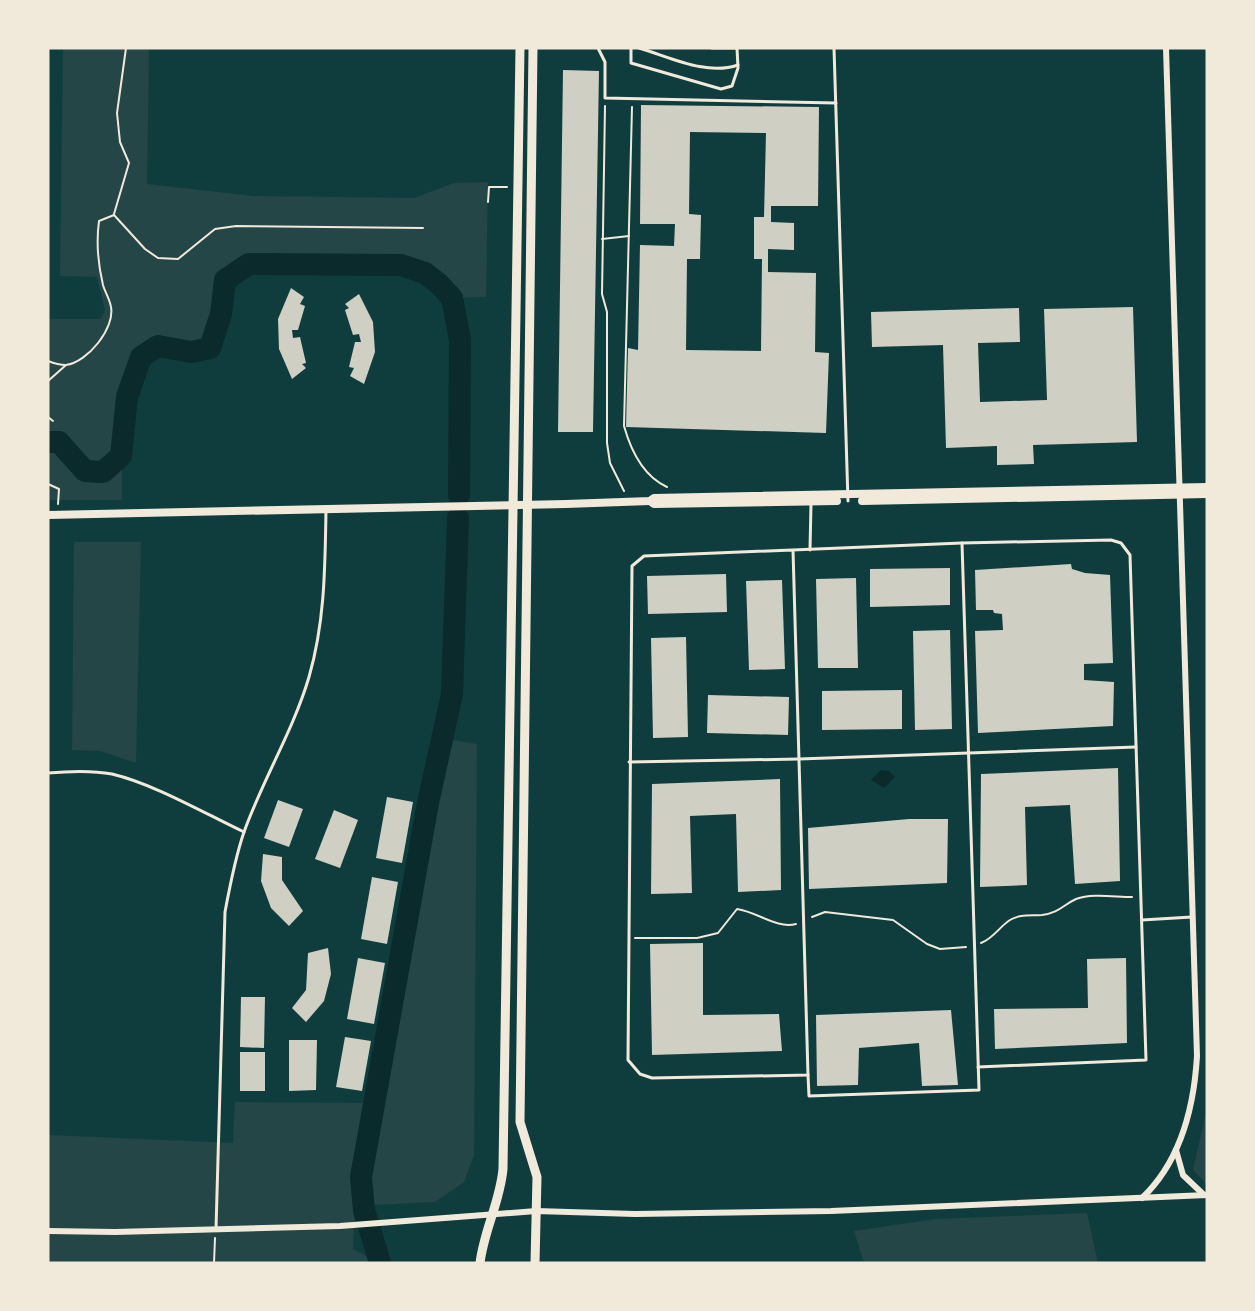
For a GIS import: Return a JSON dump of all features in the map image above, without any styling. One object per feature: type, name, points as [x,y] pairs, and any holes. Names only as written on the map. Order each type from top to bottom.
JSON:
[{"type":"main road","points":[[480,1263],[486,1234],[495,1213],[503,1169],[520,48]]},
{"type":"main road","points":[[533,48],[520,1122],[537,1177],[535,1263]]},
{"type":"street","points":[[1142,1198],[1162,1176],[1176,1149],[1190,1110],[1195,1084],[1166,48]]},
{"type":"street","points":[[48,515],[527,505],[650,501],[654,498],[848,498],[1179,491],[1207,487]]},
{"type":"street","points":[[1179,491],[1207,494]]},
{"type":"street","points":[[650,501],[654,504],[811,502],[848,498]]},
{"type":"street","points":[[1176,1149],[1183,1176],[1206,1195]]},
{"type":"street","points":[[48,1231],[390,1224],[536,1211],[635,1214],[831,1211],[1206,1195]]},
{"type":"lane","points":[[598,48],[605,62],[605,98],[836,103]]},
{"type":"lane","points":[[631,48],[631,63],[721,89],[732,86],[738,65],[737,48],[712,48]]},
{"type":"lane","points":[[639,48],[711,69],[724,69],[738,65]]},
{"type":"lane","points":[[834,48],[848,498]]},
{"type":"lane","points":[[810,550],[811,502]]},
{"type":"lane","points":[[216,1229],[225,912],[232,872],[244,832],[294,719],[318,644],[325,577],[326,508]]},
{"type":"lane","points":[[808,1075],[652,1078],[640,1074],[628,1060],[632,566],[644,556],[962,543],[1111,540],[1121,543],[1130,555],[1146,1060],[978,1067]]},
{"type":"lane","points":[[793,550],[809,1096],[979,1090],[962,543]]},
{"type":"lane","points":[[629,762],[799,759],[1136,747]]},
{"type":"lane","points":[[48,772],[91,771],[123,777],[244,832]]},
{"type":"lane","points":[[1142,920],[1192,916]]},
{"type":"path","points":[[114,215],[129,163],[120,142],[117,113],[126,48]]},
{"type":"path","points":[[605,98],[602,294],[608,312],[607,443],[610,463],[630,502]]},
{"type":"path","points":[[632,99],[624,426],[635,456],[647,472],[660,484],[673,490]]},
{"type":"path","points":[[488,202],[489,187],[517,187]]},
{"type":"path","points":[[114,215],[145,249],[158,258],[178,259],[215,229],[236,226],[423,228]]},
{"type":"path","points":[[48,381],[66,365],[77,361],[94,348],[107,328],[112,308],[104,286],[96,239],[99,221],[114,215]]},
{"type":"path","points":[[602,239],[629,236]]},
{"type":"path","points":[[48,361],[66,365]]},
{"type":"path","points":[[48,417],[53,421]]},
{"type":"path","points":[[48,484],[59,489],[58,515]]},
{"type":"path","points":[[628,938],[708,936],[718,933],[737,909],[755,912],[778,925],[793,926],[825,912],[893,920],[927,944],[940,949],[959,949],[975,945],[994,936],[1010,920],[1024,915],[1042,915],[1062,910],[1074,900],[1141,897]]},
{"type":"path","points":[[214,1263],[216,1229]]},
{"type":"shaded area","points":[[63,48],[149,48],[147,184],[253,196],[414,198],[454,183],[488,182],[486,297],[452,298],[425,273],[401,265],[249,264],[225,280],[221,314],[210,348],[191,352],[158,346],[141,357],[127,397],[122,428],[122,500],[48,500],[48,319],[101,319],[105,310],[97,277],[60,276]]},
{"type":"shaded area","points":[[74,542],[141,542],[136,763],[100,751],[72,750]]},
{"type":"shaded area","points":[[434,737],[477,744],[474,1155],[464,1182],[435,1202],[355,1206],[353,1249],[368,1257],[368,1263],[48,1263],[48,1135],[233,1143],[235,1102],[364,1103]]},
{"type":"shaded area","points":[[881,770],[889,771],[895,777],[884,788],[871,780]]},
{"type":"shaded area","points":[[1205,1117],[1207,1117],[1207,1184],[1193,1170]]},
{"type":"shaded area","points":[[1087,1213],[1098,1263],[864,1263],[854,1231],[936,1219]]},
{"type":"building","points":[[563,70],[599,71],[593,432],[558,432]]},
{"type":"building","points":[[641,105],[819,107],[818,206],[771,206],[771,222],[794,223],[794,250],[768,249],[768,272],[816,273],[815,352],[829,353],[826,433],[626,427],[628,348],[638,350],[640,245],[674,246],[675,224],[640,224]],"holes":[[[690,132],[766,133],[764,217],[754,217],[754,259],[762,259],[761,351],[686,350],[687,259],[700,259],[701,215],[689,214]]]},
{"type":"building","points":[[291,288],[304,297],[300,304],[305,306],[298,330],[292,330],[293,338],[300,337],[306,363],[302,364],[306,368],[292,379],[279,349],[278,319]]},
{"type":"building","points":[[359,294],[373,322],[375,352],[364,384],[350,376],[354,368],[349,367],[355,342],[361,342],[359,334],[353,335],[345,310],[349,308],[345,304]]},
{"type":"building","points":[[1133,307],[1137,442],[1033,445],[1034,464],[997,465],[997,446],[946,448],[943,345],[872,347],[871,312],[1019,308],[1020,342],[978,343],[980,402],[1047,400],[1044,309]]},
{"type":"building","points":[[1071,564],[1072,569],[1085,573],[1110,575],[1113,663],[1084,664],[1084,680],[1114,682],[1113,726],[978,733],[975,631],[1003,630],[1002,614],[994,613],[993,610],[976,610],[975,570]]},
{"type":"building","points":[[950,568],[950,605],[870,607],[870,569]]},
{"type":"building","points":[[726,574],[727,612],[648,614],[647,576]]},
{"type":"building","points":[[856,578],[858,668],[818,668],[816,579]]},
{"type":"building","points":[[782,580],[785,669],[749,670],[746,581]]},
{"type":"building","points":[[950,630],[952,729],[915,730],[913,631]]},
{"type":"building","points":[[686,637],[688,737],[653,738],[651,638]]},
{"type":"building","points":[[902,690],[902,729],[822,730],[822,691]]},
{"type":"building","points":[[708,695],[789,697],[788,735],[707,733]]},
{"type":"building","points":[[1118,768],[1120,881],[1075,884],[1070,805],[1025,807],[1027,885],[980,887],[981,774]]},
{"type":"building","points":[[780,779],[781,890],[738,892],[736,814],[690,816],[692,893],[651,894],[652,784]]},
{"type":"building","points":[[387,797],[413,802],[402,863],[376,858]]},
{"type":"building","points":[[278,800],[303,809],[289,847],[264,838]]},
{"type":"building","points":[[334,810],[358,820],[340,868],[315,859]]},
{"type":"building","points":[[909,819],[948,819],[947,883],[809,889],[808,828]]},
{"type":"building","points":[[263,854],[282,857],[282,880],[303,911],[289,926],[271,908],[261,881]]},
{"type":"building","points":[[372,877],[398,882],[387,944],[361,939]]},
{"type":"building","points":[[703,943],[703,1015],[779,1014],[782,1051],[652,1055],[650,944]]},
{"type":"building","points":[[328,948],[331,974],[324,1001],[306,1022],[292,1008],[306,990],[308,953]]},
{"type":"building","points":[[358,958],[385,963],[374,1024],[347,1019]]},
{"type":"building","points":[[1126,958],[1127,1043],[995,1049],[994,1009],[1088,1008],[1087,959]]},
{"type":"building","points":[[241,997],[265,997],[264,1048],[240,1047]]},
{"type":"building","points":[[951,1010],[958,1085],[922,1086],[919,1043],[859,1048],[858,1085],[817,1086],[816,1015]]},
{"type":"building","points":[[345,1037],[371,1041],[362,1091],[336,1087]]},
{"type":"building","points":[[289,1040],[317,1040],[316,1090],[289,1091]]},
{"type":"building","points":[[240,1052],[265,1052],[265,1091],[240,1091]]},
{"type":"waterway","points":[[48,442],[59,442],[85,471],[103,472],[121,456],[127,397],[141,357],[158,346],[191,352],[210,348],[221,314],[225,280],[249,264],[401,265],[425,273],[452,298],[460,340],[459,495]]},
{"type":"waterway","points":[[380,1263],[364,1210],[361,1177],[428,803],[452,694],[458,518]]}]
